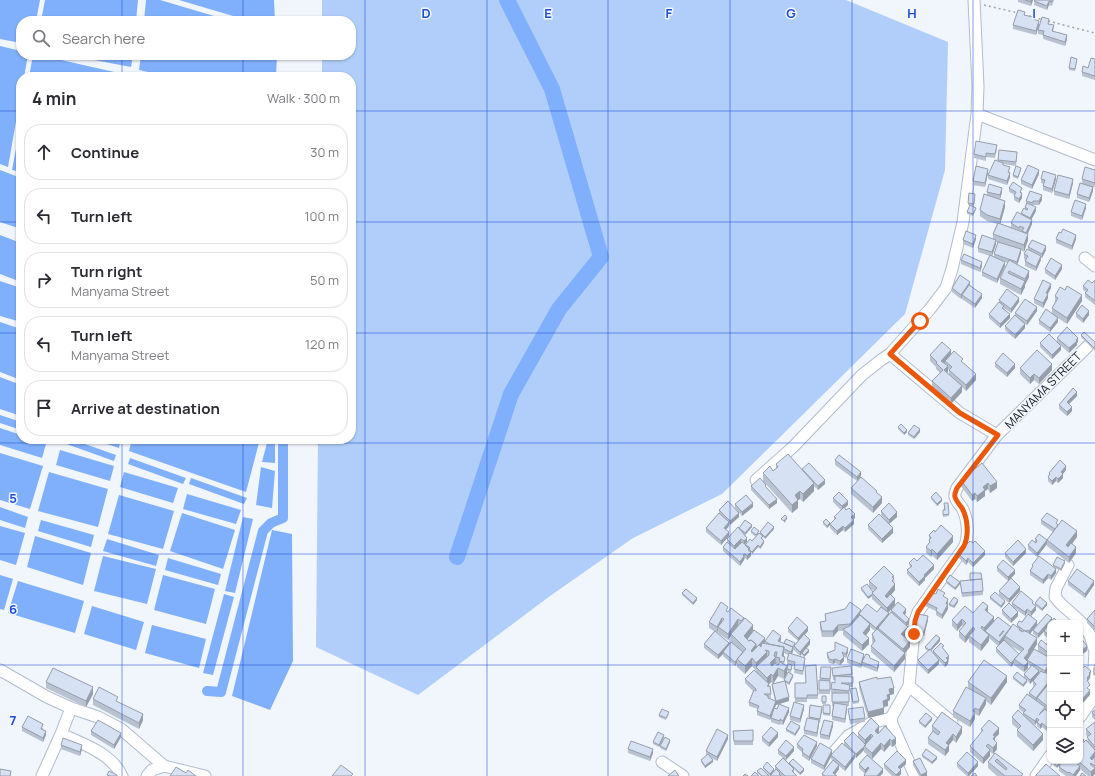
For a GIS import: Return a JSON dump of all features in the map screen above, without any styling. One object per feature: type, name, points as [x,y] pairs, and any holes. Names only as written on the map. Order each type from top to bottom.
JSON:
[{"type":"street","points":[[756,480],[792,447],[862,375],[890,354],[930,309],[946,288],[963,222],[977,114],[978,86],[974,1]]},
{"type":"street","points":[[977,114],[1095,160]]},
{"type":"street","points":[[1085,258],[1095,266]]},
{"type":"street","name":"MANYAMA STREET","points":[[891,718],[909,686],[915,621],[918,612],[966,542],[967,523],[963,509],[955,498],[957,488],[998,435],[1088,346]]},
{"type":"street","points":[[890,354],[960,413],[998,435]]},
{"type":"street","points":[[1068,564],[1056,588],[1055,597],[1080,621],[1090,635],[1095,652],[1092,700],[1083,713]]},
{"type":"street","points":[[0,670],[47,697],[71,708],[98,717],[121,729],[164,766],[205,776]]},
{"type":"street","points":[[909,686],[954,724]]},
{"type":"street","points":[[42,776],[71,708]]},
{"type":"street","points":[[834,752],[848,736],[871,723],[891,718],[892,724],[915,776]]},
{"type":"street","points":[[61,734],[100,752],[111,760],[118,768],[122,776]]},
{"type":"street","points":[[1036,776],[1047,760]]},
{"type":"street","points":[[662,762],[683,776]]},
{"type":"street","points":[[147,776],[152,770],[164,766]]},
{"type":"path","points":[[974,1],[1019,14]]},
{"type":"path","points":[[1027,16],[1095,33]]},
{"type":"shaded area","points":[[322,0],[846,0],[948,42],[945,170],[905,314],[722,494],[633,538],[550,596],[418,695],[316,647],[318,444],[356,444],[356,72],[322,72],[322,60],[356,60],[356,16],[322,16]]},
{"type":"water","points":[[0,0],[40,0],[37,16],[16,16],[16,42],[0,39]]},
{"type":"water","points":[[45,0],[138,0],[136,16],[42,16]]},
{"type":"water","points":[[146,0],[160,0],[214,16],[144,16]]},
{"type":"water","points":[[179,0],[274,0],[275,16],[233,16]]},
{"type":"water","points":[[0,46],[16,50],[16,60],[27,60],[25,72],[16,72],[16,121],[8,167],[0,164]]},
{"type":"water","points":[[32,60],[61,60],[114,72],[30,72]]},
{"type":"water","points":[[94,60],[132,60],[131,67]]},
{"type":"water","points":[[140,60],[277,60],[276,72],[148,72],[139,70]]},
{"type":"water","points":[[16,149],[16,171],[12,170]]},
{"type":"water","points":[[0,170],[16,176],[16,227],[0,222]]},
{"type":"water","points":[[0,235],[16,241],[16,280],[0,274]]},
{"type":"water","points":[[0,281],[16,286],[16,321],[0,316]]},
{"type":"water","points":[[0,322],[16,327],[16,378],[0,372]]},
{"type":"water","points":[[0,377],[16,383],[16,414],[0,409]]},
{"type":"water","points":[[0,415],[16,420],[16,428],[0,423]]},
{"type":"water","points":[[0,428],[16,433],[16,444],[46,444],[42,458],[0,445]]},
{"type":"water","points":[[66,444],[85,444],[116,455],[114,461]]},
{"type":"water","points":[[107,444],[120,444],[119,448]]},
{"type":"water","points":[[131,444],[259,444],[246,492],[129,451]]},
{"type":"water","points":[[267,444],[275,444],[275,463],[262,462]]},
{"type":"water","points":[[60,450],[114,466],[110,481],[56,465]]},
{"type":"water","points":[[0,453],[43,466],[30,509],[0,500]]},
{"type":"water","points":[[130,458],[186,478],[183,484],[128,464]]},
{"type":"water","points":[[261,467],[275,471],[272,508],[256,505]]},
{"type":"water","points":[[49,472],[108,489],[98,527],[38,511]]},
{"type":"water","points":[[124,472],[178,488],[173,503],[120,487]]},
{"type":"water","points":[[191,478],[247,498],[244,504],[189,484]]},
{"type":"water","points":[[187,494],[241,510],[236,524],[183,509]]},
{"type":"water","points":[[119,495],[174,511],[163,549],[108,534]]},
{"type":"water","points":[[0,507],[28,517],[25,528],[0,520]]},
{"type":"water","points":[[182,513],[235,530],[223,569],[170,551]]},
{"type":"water","points":[[243,517],[253,519],[235,593],[225,591]]},
{"type":"water","points":[[41,520],[94,535],[91,547],[38,531]]},
{"type":"water","points":[[0,526],[25,533],[16,565],[0,560]]},
{"type":"water","points":[[272,530],[292,534],[293,661],[270,710],[232,696]]},
{"type":"water","points":[[35,536],[91,553],[83,585],[27,567]]},
{"type":"water","points":[[107,539],[159,555],[156,566],[103,551]]},
{"type":"water","points":[[103,556],[156,569],[147,604],[94,591]]},
{"type":"water","points":[[168,558],[221,574],[218,585],[165,570]]},
{"type":"water","points":[[0,575],[13,579],[4,610],[0,609]]},
{"type":"water","points":[[163,575],[215,589],[206,624],[154,610]]},
{"type":"water","points":[[18,581],[84,601],[75,633],[8,613]]},
{"type":"water","points":[[224,594],[234,597],[213,675],[203,673]]},
{"type":"water","points":[[92,606],[144,622],[136,650],[84,634]]},
{"type":"water","points":[[152,625],[206,639],[199,668],[145,653]]},
{"type":"building","points":[[1052,0],[1052,2],[1049,1],[1047,6],[1034,1]]},
{"type":"building","points":[[1018,10],[1025,12],[1024,15],[1033,17],[1033,19],[1039,21],[1036,31],[1013,25]]},
{"type":"building","points":[[1042,17],[1049,19],[1048,24],[1054,25],[1052,31],[1067,35],[1065,42],[1043,35],[1044,31],[1038,30]]},
{"type":"building","points":[[1071,57],[1077,59],[1075,69],[1069,68]]},
{"type":"building","points":[[1091,58],[1095,59],[1095,76],[1082,72],[1083,66],[1088,68]]},
{"type":"building","points":[[976,141],[997,145],[995,154],[986,153],[986,157],[974,154]]},
{"type":"building","points":[[999,150],[1017,152],[1016,162],[998,160]]},
{"type":"building","points":[[995,160],[1010,167],[1008,172],[1010,173],[1007,181],[988,175]]},
{"type":"building","points":[[1028,165],[1039,170],[1032,185],[1021,180]]},
{"type":"building","points":[[976,166],[988,169],[985,183],[973,181]]},
{"type":"building","points":[[1016,166],[1021,168],[1018,177],[1013,175]]},
{"type":"building","points":[[1085,167],[1095,170],[1095,183],[1082,179]]},
{"type":"building","points":[[1043,171],[1056,175],[1052,189],[1043,186],[1045,180],[1041,179]]},
{"type":"building","points":[[1058,175],[1073,179],[1069,195],[1054,191]]},
{"type":"building","points":[[1013,182],[1022,188],[1020,192],[1022,194],[1019,199],[1014,196],[1016,192],[1009,188]]},
{"type":"building","points":[[1080,183],[1093,187],[1089,198],[1077,194]]},
{"type":"building","points":[[989,184],[1002,188],[1000,195],[987,192]]},
{"type":"building","points":[[1030,191],[1042,195],[1039,201],[1033,201],[1033,203],[1026,201]]},
{"type":"building","points":[[969,193],[975,194],[974,204],[968,203]]},
{"type":"building","points":[[984,194],[1005,201],[1000,219],[987,215],[980,210]]},
{"type":"building","points":[[1075,200],[1086,204],[1082,216],[1071,212]]},
{"type":"building","points":[[1027,203],[1036,207],[1030,218],[1021,213],[1024,208],[1027,210],[1028,209],[1025,207]]},
{"type":"building","points":[[970,205],[976,208],[973,214],[967,212]]},
{"type":"building","points":[[1017,212],[1032,220],[1026,233],[1022,231],[1024,228],[1020,226],[1019,228],[1011,223]]},
{"type":"building","points":[[998,223],[1028,234],[1024,245],[993,234]]},
{"type":"building","points":[[1063,229],[1076,235],[1072,246],[1056,239],[1059,232],[1061,233]]},
{"type":"building","points":[[966,231],[976,235],[973,244],[963,240]]},
{"type":"building","points":[[982,235],[996,240],[992,252],[978,248]]},
{"type":"building","points":[[1032,240],[1046,246],[1042,254],[1028,247]]},
{"type":"building","points":[[998,242],[1021,249],[1017,262],[994,254]]},
{"type":"building","points":[[1027,249],[1041,256],[1036,267],[1025,261],[1028,256],[1024,254]]},
{"type":"building","points":[[964,254],[982,262],[980,268],[961,260]]},
{"type":"building","points":[[990,255],[1005,262],[997,279],[982,272]]},
{"type":"building","points":[[1051,258],[1062,265],[1055,276],[1045,269]]},
{"type":"building","points":[[1009,260],[1029,271],[1025,279],[1009,271],[1008,273],[1025,281],[1021,289],[1000,278]]},
{"type":"building","points":[[960,275],[970,282],[961,295],[952,288]]},
{"type":"building","points":[[1043,280],[1051,284],[1043,303],[1034,299]]},
{"type":"building","points":[[1088,280],[1092,283],[1095,280],[1095,301],[1085,293],[1088,290],[1083,286]]},
{"type":"building","points":[[969,285],[982,294],[975,304],[962,295]]},
{"type":"building","points":[[1067,286],[1082,295],[1067,318],[1052,308],[1058,298],[1055,296],[1060,287],[1065,290]]},
{"type":"building","points":[[1007,289],[1019,298],[1011,309],[999,300]]},
{"type":"building","points":[[1025,299],[1037,307],[1027,321],[1015,313]]},
{"type":"building","points":[[999,302],[1004,306],[1002,308],[1010,314],[1000,324],[989,314]]},
{"type":"building","points":[[1082,305],[1089,311],[1083,319],[1076,313]]},
{"type":"building","points":[[1046,309],[1058,318],[1050,328],[1039,320]]},
{"type":"building","points":[[1015,315],[1025,324],[1015,335],[1005,326]]},
{"type":"building","points":[[1067,327],[1078,338],[1076,340],[1077,341],[1069,348],[1057,338]]},
{"type":"building","points":[[1084,332],[1095,342],[1095,348],[1081,335]]},
{"type":"building","points":[[1049,334],[1061,346],[1052,355],[1040,343]]},
{"type":"building","points":[[942,342],[951,350],[941,361],[948,366],[944,370],[962,386],[951,398],[932,381],[943,370],[930,355]]},
{"type":"building","points":[[1037,350],[1052,364],[1039,378],[1034,374],[1030,378],[1020,368]]},
{"type":"building","points":[[954,351],[963,359],[961,361],[976,374],[966,385],[949,370],[952,367],[945,361]]},
{"type":"building","points":[[1003,353],[1015,364],[1007,373],[995,363]]},
{"type":"building","points":[[1073,388],[1077,392],[1067,402],[1072,407],[1067,412],[1059,405]]},
{"type":"building","points":[[901,424],[907,430],[904,433],[898,427]]},
{"type":"building","points":[[914,425],[920,429],[914,437],[908,433]]},
{"type":"building","points":[[788,454],[814,483],[803,494],[800,491],[795,495],[798,500],[792,505],[763,473],[770,466],[773,471],[778,467],[776,464]]},
{"type":"building","points":[[839,455],[861,472],[857,477],[835,460]]},
{"type":"building","points":[[1060,460],[1066,466],[1061,472],[1063,474],[1058,479],[1056,477],[1052,481],[1048,477],[1050,474],[1049,473]]},
{"type":"building","points":[[809,463],[825,480],[818,486],[802,469]]},
{"type":"building","points":[[982,463],[997,482],[990,486],[988,483],[983,487],[985,490],[977,496],[975,493],[972,495],[961,480]]},
{"type":"building","points":[[861,477],[882,497],[873,507],[851,488]]},
{"type":"building","points":[[760,478],[777,499],[769,505],[751,486]]},
{"type":"building","points":[[839,492],[848,501],[842,506],[833,498]]},
{"type":"building","points":[[936,492],[942,499],[937,504],[931,497]]},
{"type":"building","points":[[746,495],[753,503],[742,512],[735,504]]},
{"type":"building","points":[[728,501],[739,513],[730,521],[719,510]]},
{"type":"building","points":[[889,503],[897,512],[889,520],[881,511]]},
{"type":"building","points":[[944,503],[948,503],[949,514],[943,515],[943,510],[945,510]]},
{"type":"building","points":[[844,507],[846,510],[849,508],[855,514],[851,517],[854,520],[845,528],[843,526],[837,531],[830,524],[836,518],[834,517]]},
{"type":"building","points":[[719,513],[729,522],[724,528],[729,532],[721,541],[706,528]]},
{"type":"building","points":[[1047,513],[1058,520],[1056,523],[1058,525],[1055,529],[1041,520]]},
{"type":"building","points":[[879,514],[893,528],[882,539],[868,525]]},
{"type":"building","points":[[785,515],[787,517],[784,521],[781,519]]},
{"type":"building","points":[[826,519],[830,523],[827,526],[823,522]]},
{"type":"building","points":[[745,520],[752,525],[745,533],[739,528]]},
{"type":"building","points":[[1062,520],[1077,531],[1066,545],[1068,547],[1071,543],[1076,547],[1069,557],[1047,540]]},
{"type":"building","points":[[768,522],[774,527],[765,537],[760,532]]},
{"type":"building","points":[[941,525],[953,536],[937,554],[932,549],[931,551],[926,547],[931,538],[929,535],[934,530],[935,532]]},
{"type":"building","points":[[738,527],[747,538],[744,541],[741,539],[734,546],[727,539]]},
{"type":"building","points":[[754,527],[759,531],[756,535],[751,531]]},
{"type":"building","points":[[759,533],[763,536],[761,538],[764,541],[760,547],[758,545],[752,552],[745,545],[750,539],[752,541]]},
{"type":"building","points":[[1039,534],[1047,540],[1037,553],[1028,545],[1032,540],[1036,543],[1037,540],[1035,539]]},
{"type":"building","points":[[1018,540],[1026,549],[1013,562],[1005,553]]},
{"type":"building","points":[[970,541],[973,543],[975,541],[985,551],[973,563],[968,558],[966,561],[958,553]]},
{"type":"building","points":[[727,542],[735,549],[742,542],[750,548],[748,550],[751,552],[747,556],[745,554],[743,555],[744,556],[740,562],[723,547]]},
{"type":"building","points":[[923,555],[934,565],[919,582],[907,570],[912,566],[909,563],[914,558],[917,561]]},
{"type":"building","points":[[1039,556],[1056,569],[1051,576],[1048,574],[1043,580],[1030,571],[1033,566],[1032,565]]},
{"type":"building","points":[[1057,557],[1065,561],[1061,569],[1053,565]]},
{"type":"building","points":[[1003,560],[1015,570],[1008,577],[997,567]]},
{"type":"building","points":[[884,566],[894,576],[892,577],[894,578],[892,581],[895,584],[885,596],[887,598],[890,594],[895,599],[887,608],[872,593],[877,588],[869,581]]},
{"type":"building","points":[[1077,569],[1094,581],[1085,594],[1068,581]]},
{"type":"building","points":[[970,573],[981,573],[982,579],[970,580]]},
{"type":"building","points":[[950,575],[960,582],[955,588],[946,581]]},
{"type":"building","points":[[1011,578],[1020,587],[1009,599],[999,591]]},
{"type":"building","points":[[982,579],[983,591],[962,593],[960,581]]},
{"type":"building","points":[[867,584],[873,592],[873,594],[868,597],[861,588]]},
{"type":"building","points":[[686,589],[697,598],[693,603],[682,593]]},
{"type":"building","points":[[938,589],[945,593],[943,596],[948,599],[946,604],[948,604],[942,615],[936,611],[937,608],[925,602],[930,592],[936,594]]},
{"type":"building","points":[[1021,591],[1032,600],[1032,603],[1036,606],[1031,612],[1027,609],[1025,612],[1012,603]]},
{"type":"building","points":[[995,592],[1005,601],[1001,606],[990,597]]},
{"type":"building","points":[[954,597],[958,600],[954,606],[949,604]]},
{"type":"building","points":[[1040,597],[1047,603],[1042,609],[1035,603]]},
{"type":"building","points":[[721,602],[728,607],[726,611],[728,612],[731,608],[744,618],[741,621],[738,619],[728,634],[718,627],[724,619],[722,618],[717,627],[709,622]]},
{"type":"building","points":[[850,602],[861,610],[850,624],[838,625],[833,631],[822,631],[820,622],[826,621],[825,614],[845,609]]},
{"type":"building","points":[[898,602],[906,609],[903,613],[909,619],[906,623],[891,610]]},
{"type":"building","points":[[983,602],[988,606],[985,610],[994,617],[984,628],[982,626],[981,628],[989,635],[981,645],[969,636],[975,629],[973,627],[965,637],[959,631],[966,623],[962,619],[957,625],[952,620],[965,606],[973,613]]},
{"type":"building","points":[[1009,603],[1018,612],[1011,619],[1002,610]]},
{"type":"building","points":[[867,604],[877,612],[881,607],[889,613],[876,628],[859,614]]},
{"type":"building","points":[[1095,610],[1095,627],[1087,619]]},
{"type":"building","points":[[891,612],[908,627],[901,634],[910,641],[903,649],[878,628]]},
{"type":"building","points":[[918,614],[928,616],[924,632],[914,630]]},
{"type":"building","points":[[1028,614],[1037,621],[1029,631],[1027,630],[1026,632],[1017,625],[1019,621],[1022,622]]},
{"type":"building","points":[[1047,614],[1052,618],[1050,620],[1047,620],[1047,624],[1038,634],[1033,630]]},
{"type":"building","points":[[860,615],[870,624],[863,633],[869,638],[862,645],[843,629],[850,626]]},
{"type":"building","points":[[797,617],[808,627],[798,638],[788,628]]},
{"type":"building","points":[[998,617],[1011,627],[999,642],[985,631]]},
{"type":"building","points":[[745,618],[753,625],[744,636],[749,641],[751,640],[756,644],[751,651],[752,652],[759,645],[761,647],[762,643],[784,647],[782,656],[785,657],[784,662],[779,661],[780,658],[776,657],[770,663],[772,666],[775,663],[778,665],[780,662],[787,666],[784,671],[778,668],[773,676],[771,674],[767,678],[756,667],[769,655],[769,651],[765,650],[767,652],[756,663],[752,658],[745,666],[737,659],[746,649],[731,634]]},
{"type":"building","points":[[1013,624],[1020,629],[1019,630],[1023,632],[1024,630],[1037,638],[1024,658],[1028,662],[1024,666],[1014,659],[1024,649],[1005,636]]},
{"type":"building","points":[[877,629],[905,653],[894,666],[871,646],[875,641],[872,634]]},
{"type":"building","points":[[754,630],[765,638],[757,647],[751,640],[749,641],[747,639]]},
{"type":"building","points":[[773,630],[781,636],[778,641],[793,647],[791,652],[784,649],[784,647],[769,644],[765,641]]},
{"type":"building","points":[[715,631],[729,643],[718,655],[704,644]]},
{"type":"building","points":[[804,634],[810,640],[800,652],[794,646]]},
{"type":"building","points":[[936,635],[940,638],[929,650],[925,647]]},
{"type":"building","points":[[786,639],[795,643],[793,647],[784,643]]},
{"type":"building","points":[[1004,640],[1019,654],[1011,663],[996,648]]},
{"type":"building","points":[[1041,640],[1047,645],[1047,652],[1045,650],[1038,645]]},
{"type":"building","points":[[1083,641],[1087,646],[1083,649]]},
{"type":"building","points":[[731,642],[743,652],[735,662],[723,652]]},
{"type":"building","points":[[835,642],[848,648],[846,654],[842,652],[844,657],[840,661],[829,659],[827,653],[835,650]]},
{"type":"building","points":[[941,643],[944,646],[942,647],[949,656],[946,658],[948,660],[945,663],[933,651]]},
{"type":"building","points":[[806,648],[809,650],[804,655],[802,653]]},
{"type":"building","points":[[851,649],[864,654],[861,664],[847,659]]},
{"type":"building","points":[[930,649],[939,660],[928,670],[918,660]]},
{"type":"building","points":[[1034,649],[1047,656],[1047,667],[1045,671],[1027,660]]},
{"type":"building","points":[[789,653],[805,658],[803,671],[794,669],[795,662],[787,660]]},
{"type":"building","points":[[866,654],[869,655],[870,658],[879,662],[877,668],[862,662]]},
{"type":"building","points":[[984,660],[1007,676],[991,698],[968,682]]},
{"type":"building","points":[[788,664],[792,665],[791,670],[787,669]]},
{"type":"building","points":[[816,665],[818,695],[807,695],[807,698],[795,698],[795,683],[806,683],[805,666]]},
{"type":"building","points":[[1032,665],[1039,671],[1030,680],[1024,674]]},
{"type":"building","points":[[851,666],[852,674],[833,676],[832,668]]},
{"type":"building","points":[[1085,666],[1091,671],[1087,678],[1090,685],[1087,688],[1090,690],[1083,699],[1083,692],[1083,668]]},
{"type":"building","points":[[821,667],[831,667],[830,679],[820,678]]},
{"type":"building","points":[[53,668],[93,687],[86,701],[46,682]]},
{"type":"building","points":[[754,670],[769,684],[767,686],[770,686],[771,694],[764,694],[768,696],[768,698],[776,701],[770,716],[757,711],[759,706],[749,702],[754,690],[756,691],[756,689],[745,679]]},
{"type":"building","points":[[1041,671],[1047,674],[1047,684],[1036,698],[1029,693],[1036,684],[1033,681]]},
{"type":"building","points":[[788,672],[793,675],[789,683],[784,680]]},
{"type":"building","points":[[1017,672],[1027,680],[1023,685],[1013,677]]},
{"type":"building","points":[[835,676],[853,677],[853,683],[841,683],[850,685],[849,691],[831,689],[832,682],[835,683]]},
{"type":"building","points":[[877,677],[877,679],[891,677],[894,688],[889,689],[890,694],[887,695],[888,699],[883,701],[884,708],[868,712],[859,682]]},
{"type":"building","points":[[819,680],[830,681],[830,690],[819,690]]},
{"type":"building","points":[[785,681],[789,697],[776,701],[772,684]]},
{"type":"building","points":[[1047,686],[1047,706],[1037,698]]},
{"type":"building","points":[[99,687],[118,697],[116,701],[143,714],[139,723],[93,699]]},
{"type":"building","points":[[966,687],[986,698],[979,710],[975,708],[973,711],[975,713],[970,721],[953,711]]},
{"type":"building","points":[[856,688],[859,701],[853,702],[850,689]]},
{"type":"building","points":[[832,693],[849,693],[849,702],[832,702]]},
{"type":"building","points":[[1027,694],[1045,707],[1039,715],[1045,709],[1047,711],[1047,727],[1042,723],[1040,725],[1037,722],[1039,720],[1037,718],[1035,721],[1023,713],[1026,710],[1019,705]]},
{"type":"building","points":[[822,696],[826,696],[826,702],[822,702]]},
{"type":"building","points":[[794,702],[804,705],[800,719],[790,716]]},
{"type":"building","points":[[834,703],[847,705],[845,719],[832,716]]},
{"type":"building","points":[[779,704],[789,708],[783,721],[780,719],[780,721],[771,718],[774,708],[777,709]]},
{"type":"building","points":[[810,705],[822,707],[820,719],[809,717]]},
{"type":"building","points":[[823,705],[830,705],[830,714],[823,713]]},
{"type":"building","points":[[863,707],[865,718],[850,720],[848,709]]},
{"type":"building","points":[[662,709],[669,712],[666,718],[659,715]]},
{"type":"building","points":[[1018,710],[1043,734],[1033,745],[1017,730],[1021,726],[1012,717]]},
{"type":"building","points":[[942,712],[962,727],[956,737],[953,734],[946,743],[949,745],[945,750],[928,738],[933,731],[938,735],[940,732],[932,726]]},
{"type":"building","points":[[926,713],[932,718],[925,726],[919,721]]},
{"type":"building","points":[[28,716],[43,724],[41,729],[46,731],[43,738],[22,727]]},
{"type":"building","points":[[807,718],[819,720],[817,733],[804,730]]},
{"type":"building","points":[[871,718],[879,726],[875,731],[878,734],[885,726],[896,738],[892,741],[890,739],[884,746],[881,743],[872,753],[864,746],[873,736],[871,734],[865,740],[858,733]]},
{"type":"building","points":[[98,720],[121,733],[114,745],[91,731]]},
{"type":"building","points":[[824,720],[833,722],[829,736],[820,734]]},
{"type":"building","points":[[989,720],[999,728],[993,735],[995,736],[993,739],[997,743],[993,748],[988,744],[986,746],[990,750],[983,758],[970,746]]},
{"type":"building","points":[[791,721],[800,726],[795,734],[786,729]]},
{"type":"building","points":[[1095,722],[1095,747],[1087,737],[1091,734],[1086,729]]},
{"type":"building","points":[[771,727],[778,733],[769,743],[762,737]]},
{"type":"building","points":[[717,729],[728,735],[717,757],[706,751]]},
{"type":"building","points":[[753,730],[753,741],[734,741],[733,731]]},
{"type":"building","points":[[658,732],[664,735],[659,745],[653,742]]},
{"type":"building","points":[[853,732],[866,745],[856,754],[844,741]]},
{"type":"building","points":[[804,735],[817,742],[809,757],[802,752],[803,749],[797,744]]},
{"type":"building","points":[[665,737],[670,740],[666,749],[660,746]]},
{"type":"building","points":[[63,738],[82,745],[80,752],[61,745]]},
{"type":"building","points":[[786,740],[794,747],[786,756],[778,750]]},
{"type":"building","points":[[1086,740],[1095,750],[1090,758],[1092,760],[1095,756],[1095,766],[1091,763],[1090,764],[1095,768],[1091,772],[1082,764],[1083,764],[1083,743]]},
{"type":"building","points":[[631,741],[653,749],[650,757],[628,749]]},
{"type":"building","points":[[820,743],[832,750],[824,766],[811,759]]},
{"type":"building","points":[[842,743],[855,754],[845,767],[831,755]]},
{"type":"building","points":[[926,749],[937,757],[932,762],[922,755]]},
{"type":"building","points":[[897,751],[906,760],[898,767],[901,770],[896,775],[884,764]]},
{"type":"building","points":[[967,752],[978,762],[968,773],[957,763]]},
{"type":"building","points":[[995,753],[1023,774],[1021,776],[1005,776],[988,762]],"holes":[[[997,759],[1007,768],[1006,770],[995,761]]]},
{"type":"building","points":[[708,754],[713,760],[705,766],[701,760]]},
{"type":"building","points":[[867,755],[883,769],[877,776],[864,775],[869,768],[868,767],[865,770],[859,764]]},
{"type":"building","points":[[783,758],[794,769],[792,771],[797,776],[785,776],[775,766]]},
{"type":"building","points":[[920,758],[927,772],[921,775],[913,761]]},
{"type":"building","points":[[793,759],[804,769],[800,773],[789,763]]},
{"type":"building","points":[[833,760],[839,765],[833,773],[837,776],[825,776],[822,774]]},
{"type":"building","points":[[767,762],[774,769],[770,774],[763,767]]},
{"type":"building","points":[[1046,764],[1060,776],[1036,776]]},
{"type":"building","points":[[1060,764],[1077,764],[1080,766],[1073,775],[1059,767]]},
{"type":"building","points":[[341,765],[353,774],[351,776],[332,776]]},
{"type":"building","points":[[176,767],[186,773],[188,770],[196,776],[170,776]]},
{"type":"building","points":[[761,768],[769,776],[762,776],[757,771]]},
{"type":"building","points":[[0,769],[11,771],[10,776],[0,776]]},
{"type":"building","points":[[776,769],[781,776],[770,776]]},
{"type":"building","points":[[675,770],[679,776],[668,776]]},
{"type":"building","points":[[109,771],[117,775],[117,776],[107,775]]},
{"type":"building","points":[[755,772],[759,776],[751,776]]},
{"type":"waterway","points":[[457,557],[511,394],[559,309],[601,257],[552,89],[507,0]]},
{"type":"waterway","points":[[207,691],[221,692],[263,531],[271,523],[283,518],[283,444]]},
{"type":"route","points":[[914,634],[915,621],[918,612],[966,542],[967,523],[963,509],[955,498],[957,488],[998,435],[960,413],[943,397],[890,354],[920,321]]}]
